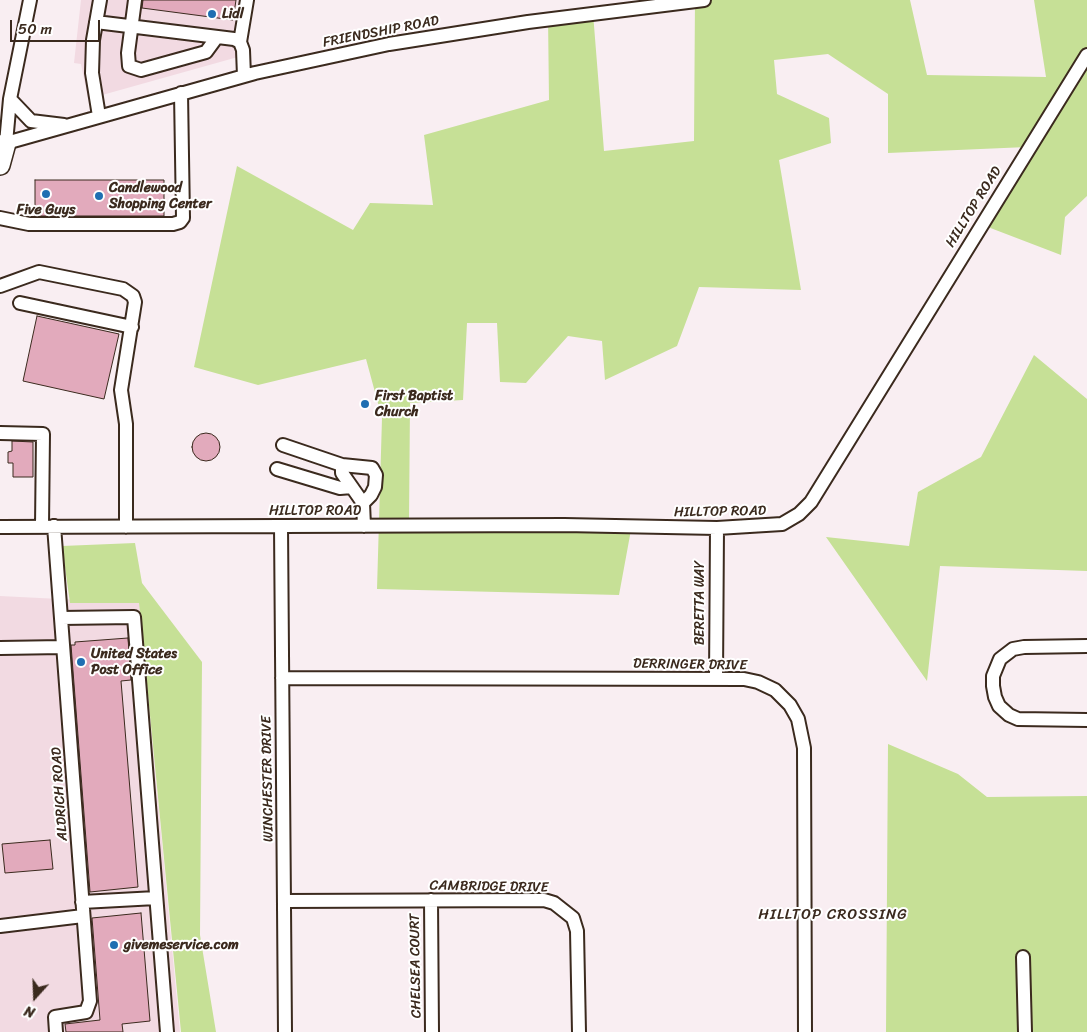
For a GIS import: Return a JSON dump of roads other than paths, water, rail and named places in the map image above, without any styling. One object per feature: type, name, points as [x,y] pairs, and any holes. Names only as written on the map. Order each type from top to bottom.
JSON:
[{"type":"highway","points":[[0,165],[6,144]]},
{"type":"street","points":[[6,144],[10,99],[30,0]]},
{"type":"street","points":[[99,116],[92,73],[96,22],[100,0]]},
{"type":"street","points":[[135,0],[128,66],[141,70],[206,52],[217,37]]},
{"type":"street","points":[[244,76],[240,42],[247,0]]},
{"type":"street","name":"FRIENDSHIP ROAD","points":[[6,144],[244,76],[421,39],[642,4],[704,0]]},
{"type":"street","points":[[96,22],[234,39],[240,42]]},
{"type":"street","name":"HILLTOP ROAD","points":[[0,527],[564,525],[717,528],[782,524],[799,514],[811,502],[1087,55]]},
{"type":"street","points":[[0,218],[29,224],[173,224],[180,222],[183,218],[182,93]]},
{"type":"street","name":"FRIENDSHIP ROAD","points":[[10,99],[24,117],[31,121],[70,126]]},
{"type":"street","points":[[0,286],[39,272],[123,289],[133,296],[135,302],[132,327],[121,390],[126,424],[126,527]]},
{"type":"street","points":[[20,303],[132,327]]},
{"type":"street","name":"ALDRICH ROAD","points":[[0,433],[43,434],[48,526],[62,618],[89,1009],[80,1014],[55,1017],[56,1032]]},
{"type":"street","points":[[283,445],[342,465],[372,468],[376,475],[375,487],[371,495],[362,503]]},
{"type":"street","points":[[342,465],[342,474],[362,503],[364,526]]},
{"type":"street","points":[[277,469],[340,488],[352,487]]},
{"type":"street","name":"WINCHESTER DRIVE","points":[[281,526],[285,1032]]},
{"type":"street","name":"BERETTA WAY","points":[[716,678],[717,528]]},
{"type":"street","points":[[62,618],[134,617],[167,1032]]},
{"type":"street","points":[[1087,646],[1024,646],[1013,649],[1000,659],[994,676],[994,686],[995,697],[999,706],[1009,715],[1018,719],[1087,720]]},
{"type":"street","points":[[0,648],[63,647]]},
{"type":"street","name":"DERRINGER DRIVE","points":[[282,678],[716,678],[744,679],[758,682],[775,690],[790,705],[802,732],[804,748],[805,1032]]},
{"type":"street","points":[[82,902],[156,898]]},
{"type":"street","name":"CHELSEA COURT","points":[[431,900],[432,1032]]},
{"type":"street","name":"CAMBRIDGE DRIVE","points":[[284,902],[544,900],[566,910],[575,923],[578,937],[579,1032]]},
{"type":"street","points":[[0,926],[83,916]]},
{"type":"street","points":[[1023,957],[1025,1032]]},
{"type":"place","name":"Lidl","points":[[212,14]]},
{"type":"place","name":"Five Guys","points":[[46,194]]},
{"type":"place","name":"Candlewood Shopping Center","points":[[99,196]]},
{"type":"place","name":"First Baptist Church","points":[[365,404]]},
{"type":"place","name":"United States Post Office","points":[[81,662]]},
{"type":"place","name":"givemeservice.com","points":[[114,945]]},
{"type":"district","name":"HILLTOP CROSSING","points":[[833,915]]}]
